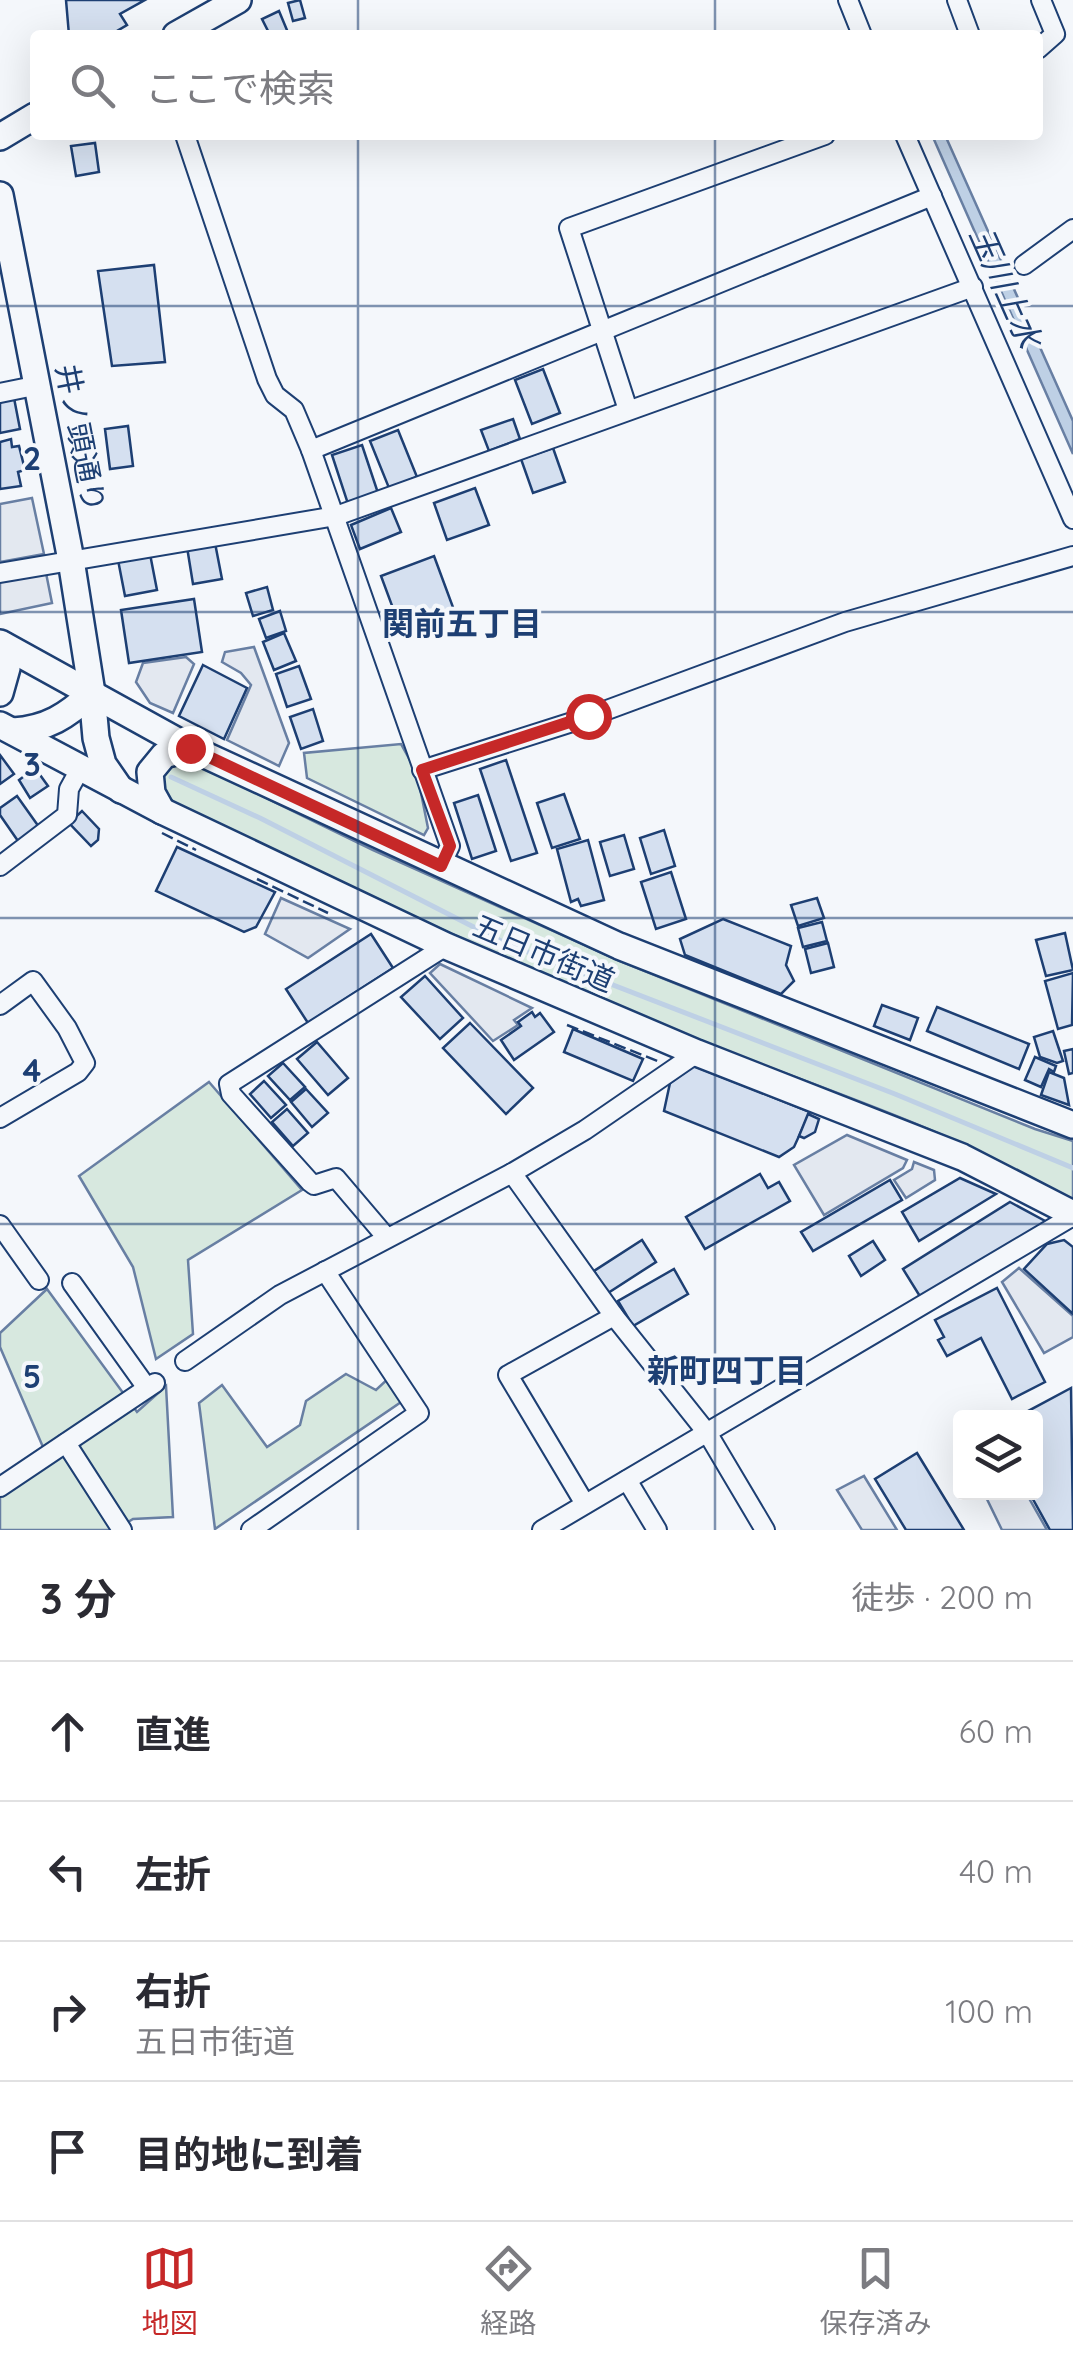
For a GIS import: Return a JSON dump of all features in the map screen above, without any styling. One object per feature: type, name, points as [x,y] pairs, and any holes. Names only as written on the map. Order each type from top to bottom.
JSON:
[{"type":"main road","points":[[185,30],[238,0]]},
{"type":"main road","points":[[0,137],[30,119]]},
{"type":"main road","name":"井ノ頭通り","points":[[0,195],[71,560],[100,751],[121,790]]},
{"type":"main road","points":[[0,692],[8,668],[2,644]]},
{"type":"main road","name":"五日市街道","points":[[2,644],[190,748],[619,946],[1073,1125]]},
{"type":"main road","points":[[6,728],[36,730],[62,719],[92,693]]},
{"type":"main road","name":"五日市街道","points":[[6,728],[162,811],[446,946],[697,1053],[962,1157],[1017,1182],[1073,1215]]},
{"type":"main road","points":[[162,811],[152,793],[150,772],[164,755],[190,748]]},
{"type":"street","points":[[848,0],[860,30]]},
{"type":"street","points":[[956,0],[968,30]]},
{"type":"street","points":[[1041,0],[1055,34],[1043,45]]},
{"type":"street","points":[[186,140],[266,379],[276,395],[294,410],[336,516],[450,846],[441,866]]},
{"type":"street","points":[[628,410],[569,228],[811,140]]},
{"type":"street","points":[[909,140],[1073,519]]},
{"type":"street","points":[[311,450],[932,196]]},
{"type":"street","points":[[1024,265],[1073,229]]},
{"type":"street","points":[[0,573],[336,516],[973,286]]},
{"type":"street","points":[[0,393],[38,385]]},
{"type":"street","points":[[422,770],[588,716],[845,622],[1073,556]]},
{"type":"street","points":[[0,866],[67,815],[68,789],[80,770]]},
{"type":"street","points":[[388,1238],[336,1178],[310,1182],[231,1094],[229,1084],[446,946]]},
{"type":"street","points":[[0,1005],[34,982],[67,1028],[85,1063],[78,1072],[0,1118]]},
{"type":"street","points":[[184,1361],[280,1295],[512,1173],[585,1130],[697,1053]]},
{"type":"street","points":[[512,1173],[614,1316],[708,1434],[765,1530]]},
{"type":"street","points":[[552,1528],[586,1504],[1073,1215]]},
{"type":"street","points":[[0,1224],[40,1280]]},
{"type":"street","points":[[250,1530],[419,1413],[326,1271]]},
{"type":"street","points":[[0,1486],[151,1385],[72,1283]]},
{"type":"street","points":[[586,1504],[508,1375],[614,1316]]},
{"type":"street","points":[[66,1443],[122,1530]]},
{"type":"street","points":[[627,1480],[657,1530]]},
{"type":"shaded area","points":[[32,498],[44,554],[0,562],[0,504]]},
{"type":"shaded area","points":[[46,573],[52,603],[0,614],[0,581]]},
{"type":"shaded area","points":[[254,647],[289,743],[279,766],[227,740],[251,685],[241,673],[222,662],[225,652]]},
{"type":"shaded area","points":[[186,657],[194,664],[173,713],[150,703],[136,682],[143,663]]},
{"type":"shaded area","points":[[401,744],[417,773],[428,828],[424,835],[307,778],[304,753]]},
{"type":"shaded area","points":[[190,761],[373,850],[620,961],[1073,1141],[1073,1203],[982,1153],[560,982],[173,802],[164,796],[160,779],[166,769]]},
{"type":"shaded area","points":[[281,898],[350,929],[308,958],[265,934]]},
{"type":"shaded area","points":[[440,964],[532,1008],[514,1020],[518,1025],[493,1041],[430,973]]},
{"type":"shaded area","points":[[209,1082],[302,1190],[188,1260],[193,1334],[156,1359],[133,1267],[79,1176]]},
{"type":"shaded area","points":[[847,1135],[907,1160],[903,1168],[824,1215],[794,1165]]},
{"type":"shaded area","points":[[914,1162],[934,1170],[935,1180],[906,1198],[894,1180],[912,1169]]},
{"type":"shaded area","points":[[1019,1268],[1073,1316],[1073,1337],[1044,1353],[1002,1282]]},
{"type":"shaded area","points":[[47,1289],[137,1412],[166,1386],[173,1517],[133,1519],[115,1530],[0,1530],[0,1494],[49,1461],[0,1347],[0,1333]]},
{"type":"shaded area","points":[[346,1374],[376,1390],[392,1375],[404,1400],[215,1529],[199,1403],[222,1385],[267,1447],[300,1425],[306,1401]]},
{"type":"shaded area","points":[[864,1476],[897,1530],[862,1530],[837,1490]]},
{"type":"shaded area","points":[[987,1500],[1030,1500],[1047,1530],[1002,1530]]},
{"type":"water","name":"玉川上水","points":[[934,140],[947,140],[1073,421],[1073,454]]},
{"type":"building","points":[[66,0],[145,0],[120,14],[127,25],[118,30],[69,30]]},
{"type":"building","points":[[300,0],[305,18],[293,21],[288,3]]},
{"type":"building","points":[[279,11],[287,30],[268,30],[262,19]]},
{"type":"building","points":[[95,143],[99,172],[76,176],[71,146]]},
{"type":"building","points":[[154,265],[165,362],[112,366],[98,271]]},
{"type":"building","points":[[543,369],[560,413],[532,424],[515,380]]},
{"type":"building","points":[[14,398],[20,429],[0,433],[0,401]]},
{"type":"building","points":[[513,419],[520,439],[489,451],[481,430]]},
{"type":"building","points":[[128,426],[133,466],[110,469],[105,429]]},
{"type":"building","points":[[398,430],[417,477],[389,488],[370,441]]},
{"type":"building","points":[[11,439],[12,447],[19,446],[25,470],[18,472],[21,486],[0,489],[0,442]]},
{"type":"building","points":[[362,445],[379,496],[349,507],[332,455]]},
{"type":"building","points":[[553,448],[565,482],[533,493],[521,459]]},
{"type":"building","points":[[475,488],[489,525],[447,540],[434,503]]},
{"type":"building","points":[[391,508],[401,532],[360,549],[351,525]]},
{"type":"building","points":[[215,543],[222,579],[193,584],[187,547]]},
{"type":"building","points":[[150,554],[157,590],[125,596],[118,560]]},
{"type":"building","points":[[434,556],[454,610],[401,630],[381,576]]},
{"type":"building","points":[[267,587],[273,610],[253,616],[246,593]]},
{"type":"building","points":[[194,599],[202,652],[129,663],[121,610]]},
{"type":"building","points":[[280,611],[286,631],[266,638],[259,619]]},
{"type":"building","points":[[284,633],[296,661],[274,670],[263,642]]},
{"type":"building","points":[[203,665],[247,688],[224,739],[179,716]]},
{"type":"building","points":[[299,666],[311,699],[287,707],[276,674]]},
{"type":"building","points":[[313,709],[323,741],[301,749],[290,717]]},
{"type":"building","points":[[0,755],[14,774],[0,784]]},
{"type":"building","points":[[506,760],[537,853],[511,861],[480,769]]},
{"type":"building","points":[[35,768],[48,786],[30,798],[19,780]]},
{"type":"building","points":[[564,794],[580,839],[552,848],[537,803]]},
{"type":"building","points":[[478,795],[496,851],[472,859],[454,803]]},
{"type":"building","points":[[17,796],[39,827],[18,841],[0,815],[0,808]]},
{"type":"building","points":[[82,811],[99,829],[98,840],[91,846],[69,823]]},
{"type":"building","points":[[664,830],[675,866],[651,874],[640,838]]},
{"type":"building","points":[[624,835],[634,869],[610,876],[600,842]]},
{"type":"building","points":[[588,840],[604,900],[581,906],[578,899],[571,902],[557,849]]},
{"type":"building","points":[[177,847],[275,892],[256,927],[244,932],[156,891]]},
{"type":"building","points":[[671,872],[686,919],[656,929],[641,882]]},
{"type":"building","points":[[817,898],[824,918],[798,926],[791,905]]},
{"type":"building","points":[[723,919],[791,946],[786,965],[794,981],[781,994],[685,955],[680,939]]},
{"type":"building","points":[[822,922],[827,941],[803,947],[798,928]]},
{"type":"building","points":[[1065,933],[1073,970],[1046,976],[1036,940]]},
{"type":"building","points":[[371,934],[393,968],[308,1023],[286,989]]},
{"type":"building","points":[[828,943],[834,967],[811,973],[805,949]]},
{"type":"building","points":[[1073,973],[1072,1025],[1058,1029],[1045,981]]},
{"type":"building","points":[[425,976],[463,1018],[440,1039],[401,997]]},
{"type":"building","points":[[882,1005],[918,1018],[910,1040],[874,1026]]},
{"type":"building","points":[[937,1007],[1029,1044],[1019,1069],[927,1031]]},
{"type":"building","points":[[532,1012],[535,1017],[540,1013],[554,1032],[514,1060],[501,1040],[521,1026],[518,1022]]},
{"type":"building","points":[[470,1023],[533,1088],[506,1114],[443,1048]]},
{"type":"building","points":[[573,1029],[643,1059],[633,1081],[564,1052]]},
{"type":"building","points":[[1053,1031],[1063,1061],[1057,1063],[1040,1057],[1034,1037]]},
{"type":"building","points":[[317,1042],[348,1078],[328,1095],[297,1059]]},
{"type":"building","points":[[1073,1049],[1073,1073],[1069,1074],[1064,1051]]},
{"type":"building","points":[[1035,1057],[1056,1066],[1054,1072],[1049,1069],[1041,1087],[1025,1080]]},
{"type":"building","points":[[283,1063],[305,1087],[290,1100],[268,1076]]},
{"type":"building","points":[[694,1066],[810,1112],[794,1147],[779,1157],[664,1111],[670,1083]]},
{"type":"building","points":[[1049,1072],[1064,1078],[1069,1105],[1041,1095]]},
{"type":"building","points":[[264,1081],[286,1105],[271,1118],[250,1094]]},
{"type":"building","points":[[306,1089],[328,1113],[312,1127],[291,1102]]},
{"type":"building","points":[[287,1109],[308,1133],[293,1146],[272,1122]]},
{"type":"building","points":[[808,1114],[819,1119],[815,1132],[804,1138],[799,1136]]},
{"type":"building","points":[[760,1174],[768,1188],[779,1182],[790,1201],[705,1249],[686,1217]]},
{"type":"building","points":[[960,1178],[996,1194],[919,1241],[902,1212]]},
{"type":"building","points":[[890,1180],[902,1200],[813,1251],[801,1232]]},
{"type":"building","points":[[1010,1202],[1047,1222],[921,1298],[903,1269]]},
{"type":"building","points":[[642,1240],[656,1262],[608,1293],[594,1271]]},
{"type":"building","points":[[1064,1240],[1073,1247],[1073,1314],[1024,1269],[1047,1244]]},
{"type":"building","points":[[873,1241],[885,1260],[861,1276],[849,1256]]},
{"type":"building","points":[[674,1269],[688,1294],[633,1326],[618,1301]]},
{"type":"building","points":[[997,1288],[1045,1382],[1012,1399],[981,1338],[947,1356],[938,1340],[944,1337],[935,1320]]},
{"type":"building","points":[[1071,1388],[1073,1530],[1050,1530],[1033,1500],[1043,1500],[1043,1410],[1030,1410]]},
{"type":"building","points":[[917,1453],[964,1530],[906,1530],[875,1479]]},
{"type":"waterway","points":[[171,777],[507,944],[895,1094],[1073,1168]]},
{"type":"fence","points":[[162,833],[196,850]]},
{"type":"fence","points":[[257,879],[328,913]]},
{"type":"fence","points":[[567,1025],[660,1062]]},
{"type":"district","name":"関前五丁目","points":[[462,623]]},
{"type":"district","name":"新町四丁目","points":[[727,1370]]},
{"type":"route","points":[[190,748],[441,866],[450,846],[422,770],[588,716]]}]
